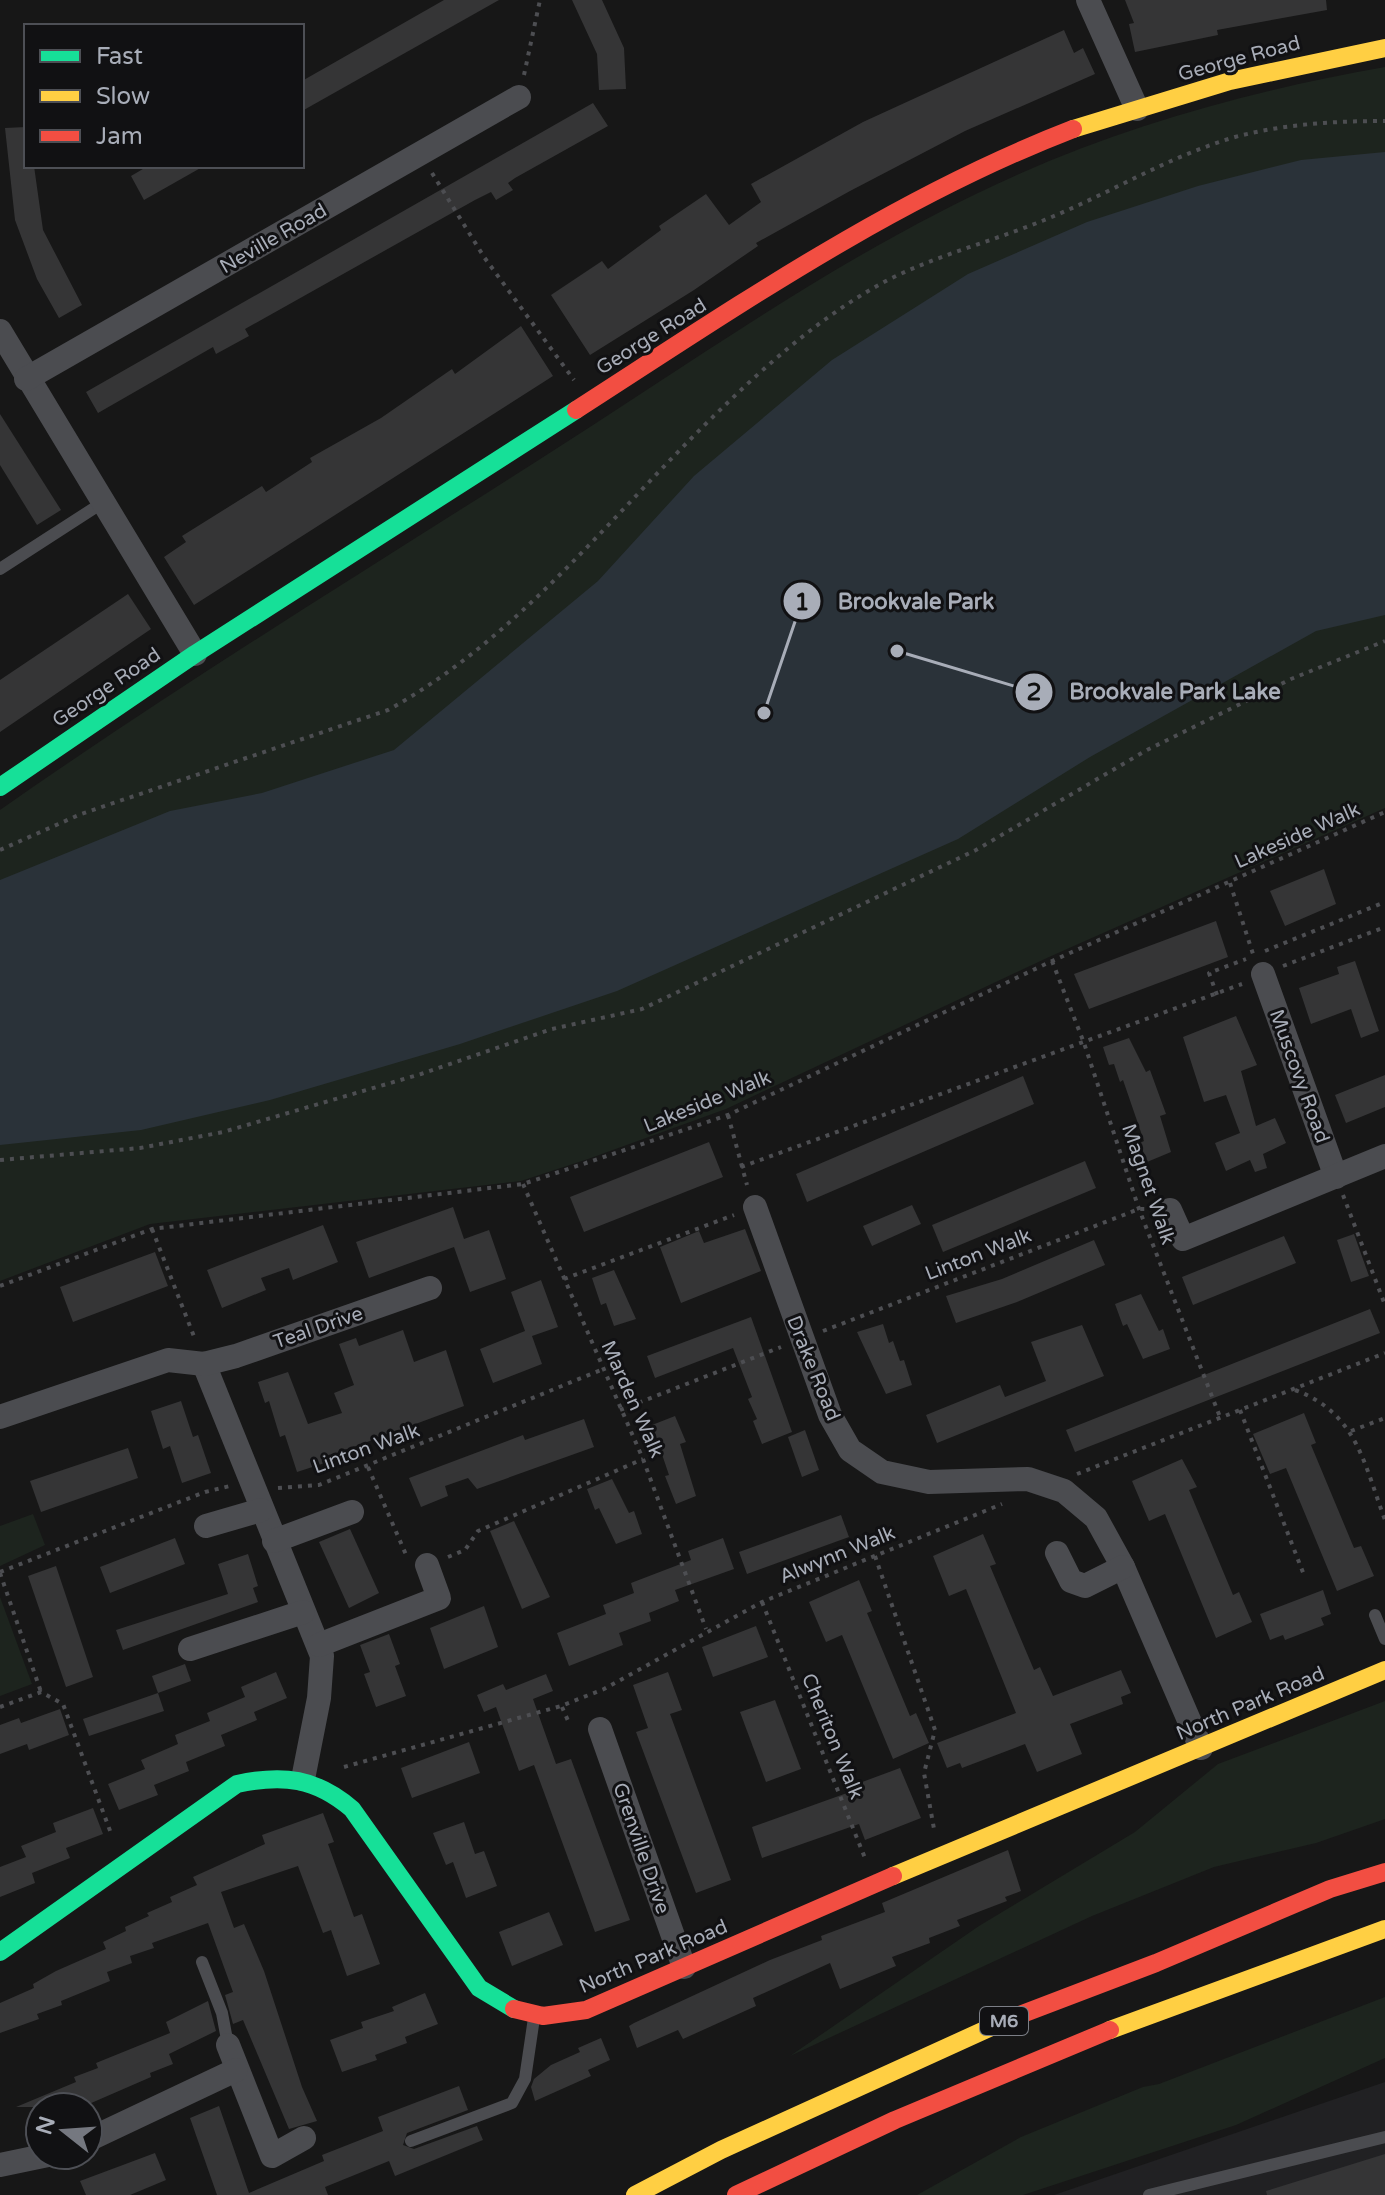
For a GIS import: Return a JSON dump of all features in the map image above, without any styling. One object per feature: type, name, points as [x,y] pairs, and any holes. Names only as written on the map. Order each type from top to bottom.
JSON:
[{"type":"main road","name":"George Road","points":[[0,787],[195,654],[812,259],[908,207],[1078,128],[1292,64],[1385,48]]},
{"type":"main road","name":"North Park Road","points":[[0,1952],[237,1784],[275,1778],[303,1779],[334,1792],[352,1809],[479,1988],[516,2010],[566,2015],[586,2010],[875,1883],[1385,1670]]},
{"type":"main road","name":"M6","points":[[635,2195],[721,2150],[1007,2020],[1156,1963],[1330,1889],[1385,1872]]},
{"type":"main road","name":"M6","points":[[736,2195],[813,2156],[1019,2068],[1206,1992],[1385,1929]]},
{"type":"street","points":[[1088,0],[1137,109]]},
{"type":"street","name":"Neville Road","points":[[26,379],[519,97]]},
{"type":"street","points":[[0,331],[26,379],[195,654]]},
{"type":"street","name":"Muscovy Road","points":[[1259,965],[1336,1177]]},
{"type":"street","points":[[1170,1210],[1183,1239],[1385,1156]]},
{"type":"street","name":"Drake Road","points":[[755,1207],[830,1415],[850,1450],[882,1472],[929,1482],[1028,1479],[1064,1491],[1096,1518],[1123,1567],[1201,1748]]},
{"type":"street","name":"Teal Drive","points":[[0,1417],[168,1360],[204,1364],[430,1288]]},
{"type":"street","points":[[204,1364],[257,1500],[319,1645],[323,1671],[303,1779]]},
{"type":"street","points":[[206,1526],[257,1500]]},
{"type":"street","points":[[274,1541],[352,1512]]},
{"type":"street","points":[[1057,1553],[1071,1581],[1085,1586],[1123,1567]]},
{"type":"street","points":[[319,1645],[439,1598],[427,1565]]},
{"type":"street","points":[[190,1649],[303,1612]]},
{"type":"street","name":"Grenville Drive","points":[[600,1729],[684,1967]]},
{"type":"street","points":[[228,2045],[272,2156],[304,2138]]},
{"type":"street","points":[[104,2132],[236,2070]]},
{"type":"street","points":[[0,2165],[24,2160]]},
{"type":"lane","points":[[0,569],[102,503]]},
{"type":"lane","points":[[1375,1615],[1385,1639]]},
{"type":"lane","points":[[202,1962],[222,2013],[228,2045]]},
{"type":"lane","points":[[411,2141],[512,2103],[525,2079],[534,2014]]},
{"type":"lane","points":[[1149,2195],[1385,2137]]},
{"type":"path","points":[[519,97],[540,0]]},
{"type":"path","points":[[0,850],[81,814],[388,710],[431,686],[508,624],[756,376],[803,337],[884,282],[1043,221],[1142,174],[1236,137],[1336,121],[1385,121]]},
{"type":"path","points":[[420,154],[484,257],[590,401]]},
{"type":"path","points":[[0,1160],[140,1148],[223,1132],[421,1074],[552,1029],[642,1009],[976,850],[1147,750],[1265,692],[1385,641]]},
{"type":"path","name":"Lakeside Walk","points":[[0,1286],[152,1229],[523,1184],[728,1115],[1052,961],[1385,812]]},
{"type":"path","points":[[1230,882],[1259,965]]},
{"type":"path","points":[[741,1167],[1217,995],[1259,965],[1385,902]]},
{"type":"path","points":[[1217,995],[1209,973],[1259,965],[1385,927]]},
{"type":"path","name":"Magnet Walk","points":[[1052,961],[1084,1043],[1139,1209],[1220,1417]]},
{"type":"path","points":[[564,1279],[755,1207],[728,1115]]},
{"type":"path","points":[[1336,1177],[1385,1305]]},
{"type":"path","name":"Marden Walk","points":[[523,1184],[601,1370],[643,1459],[706,1629]]},
{"type":"path","name":"Linton Walk","points":[[620,1410],[1139,1209],[1170,1210]]},
{"type":"path","points":[[152,1229],[204,1364]]},
{"type":"path","points":[[1048,1485],[1385,1353]]},
{"type":"path","name":"Linton Walk","points":[[41,1692],[0,1572],[205,1492],[228,1486],[257,1500],[319,1485],[601,1370]]},
{"type":"path","points":[[1293,1390],[1318,1399],[1351,1431],[1385,1520]]},
{"type":"path","points":[[1240,1410],[1304,1575]]},
{"type":"path","points":[[1351,1431],[1385,1418]]},
{"type":"path","points":[[368,1467],[413,1571],[465,1550],[478,1531],[643,1459]]},
{"type":"path","name":"Alwynn Walk","points":[[303,1779],[561,1706],[604,1689],[706,1629],[762,1602],[1005,1503]]},
{"type":"path","points":[[875,1556],[935,1730],[924,1773],[931,1818],[943,1855]]},
{"type":"path","name":"Cheriton Walk","points":[[762,1602],[875,1883]]},
{"type":"path","points":[[0,1707],[41,1692],[63,1704],[122,1864]]},
{"type":"path","points":[[561,1706],[569,1723]]},
{"type":"shaded area","points":[[1385,67],[1385,808],[1049,957],[726,1109],[588,1159],[521,1181],[150,1224],[0,1281],[0,810],[265,634],[772,309],[893,237],[1019,174],[1108,138],[1245,97]]},
{"type":"shaded area","points":[[1385,152],[1385,615],[1316,631],[1090,757],[958,839],[617,991],[460,1044],[270,1100],[141,1130],[0,1145],[0,880],[170,811],[262,793],[394,750],[598,581],[694,476],[832,360],[968,274],[1087,222],[1198,186],[1301,160]]},
{"type":"shaded area","points":[[33,1514],[45,1545],[0,1566],[0,1526]]},
{"type":"shaded area","points":[[0,1597],[32,1684],[0,1696]]},
{"type":"shaded area","points":[[1385,1701],[1385,1819],[1316,1843],[1214,1867],[1092,1916],[790,2056],[979,1926],[1135,1832],[1218,1764]]},
{"type":"shaded area","points":[[1385,1997],[1385,2058],[1236,2125],[1023,2195],[917,2195],[1021,2137],[1143,2087],[1159,2084]]},
{"type":"shaded area","points":[[1385,2082],[1385,2195],[1054,2195]]},
{"type":"building","points":[[444,0],[499,0],[304,110],[304,80]]},
{"type":"building","points":[[572,0],[602,0],[624,48],[626,89],[599,90],[597,54]]},
{"type":"building","points":[[1125,0],[1326,0],[1327,10],[1217,30],[1218,35],[1135,52],[1129,24],[1134,23]]},
{"type":"building","points":[[1064,30],[1074,53],[1083,48],[1095,74],[965,131],[756,243],[758,246],[694,290],[590,355],[551,295],[602,261],[608,269],[661,230],[659,226],[706,194],[729,225],[761,202],[751,184],[863,122]]},
{"type":"building","points":[[593,103],[608,126],[515,178],[508,183],[513,190],[496,200],[491,192],[475,200],[245,329],[249,336],[216,354],[213,347],[98,413],[86,392]]},
{"type":"building","points":[[24,127],[24,168],[34,168],[43,230],[82,305],[59,318],[37,279],[15,220],[5,128]]},
{"type":"building","points":[[145,168],[200,168],[144,200],[131,176]]},
{"type":"building","points":[[521,326],[553,376],[194,605],[164,557],[186,542],[182,536],[262,486],[266,492],[312,462],[310,458],[381,418],[452,369],[455,374]]},
{"type":"building","points":[[0,414],[61,510],[37,525],[0,465]]},
{"type":"building","points":[[128,594],[151,629],[0,732],[0,680]]},
{"type":"building","points":[[1324,869],[1336,904],[1285,926],[1270,891]]},
{"type":"building","points":[[1216,921],[1228,957],[1089,1009],[1074,974]]},
{"type":"building","points":[[1355,961],[1379,1031],[1361,1038],[1351,1009],[1311,1024],[1299,988],[1339,974],[1337,967]]},
{"type":"building","points":[[1236,1016],[1257,1065],[1241,1071],[1256,1126],[1275,1118],[1286,1143],[1263,1154],[1267,1168],[1255,1172],[1250,1160],[1226,1171],[1215,1143],[1240,1133],[1226,1095],[1204,1102],[1183,1037]]},
{"type":"building","points":[[1129,1038],[1146,1072],[1150,1070],[1166,1114],[1160,1116],[1171,1152],[1147,1162],[1140,1143],[1144,1141],[1123,1080],[1120,1082],[1114,1064],[1109,1065],[1103,1047]]},
{"type":"building","points":[[1385,1075],[1385,1107],[1346,1123],[1335,1095]]},
{"type":"building","points":[[1023,1076],[1034,1104],[807,1202],[796,1174]]},
{"type":"building","points":[[709,1142],[723,1177],[584,1232],[570,1197]]},
{"type":"building","points":[[1085,1161],[1096,1188],[943,1252],[932,1225]]},
{"type":"building","points":[[912,1205],[921,1224],[872,1246],[863,1226]]},
{"type":"building","points":[[453,1207],[464,1239],[489,1230],[506,1279],[470,1292],[454,1247],[369,1278],[356,1242]]},
{"type":"building","points":[[323,1225],[338,1262],[293,1280],[289,1268],[261,1278],[266,1290],[222,1308],[207,1270]]},
{"type":"building","points":[[745,1229],[761,1271],[681,1303],[660,1247],[699,1231],[704,1243]]},
{"type":"building","points":[[1354,1234],[1369,1276],[1351,1282],[1337,1240]]},
{"type":"building","points":[[1284,1236],[1296,1263],[1193,1305],[1182,1277]]},
{"type":"building","points":[[1094,1240],[1105,1265],[1017,1302],[956,1323],[946,1296],[1002,1279]]},
{"type":"building","points":[[155,1252],[168,1286],[73,1322],[60,1287]]},
{"type":"building","points":[[614,1270],[636,1319],[614,1326],[606,1303],[601,1305],[592,1278]]},
{"type":"building","points":[[541,1280],[558,1327],[532,1336],[542,1364],[493,1383],[480,1349],[525,1331],[511,1292]]},
{"type":"building","points":[[1141,1294],[1159,1331],[1163,1329],[1170,1349],[1143,1359],[1127,1324],[1123,1326],[1115,1304]]},
{"type":"building","points":[[1370,1309],[1380,1333],[1075,1452],[1066,1430]]},
{"type":"building","points":[[751,1317],[792,1432],[762,1444],[753,1421],[757,1419],[748,1399],[752,1397],[733,1348],[655,1378],[647,1356]]},
{"type":"building","points":[[883,1324],[889,1343],[893,1341],[900,1361],[904,1360],[912,1385],[886,1394],[857,1332]]},
{"type":"building","points":[[1082,1325],[1104,1376],[937,1443],[926,1415],[1000,1385],[1005,1397],[1046,1381],[1031,1342]]},
{"type":"building","points":[[403,1330],[414,1362],[446,1350],[464,1406],[332,1455],[334,1460],[297,1472],[285,1435],[280,1437],[269,1401],[265,1403],[258,1382],[288,1372],[308,1424],[342,1413],[334,1393],[354,1385],[339,1344],[356,1338],[359,1346]]},
{"type":"building","points":[[181,1401],[193,1437],[198,1435],[211,1473],[182,1483],[170,1446],[163,1449],[151,1411]]},
{"type":"building","points":[[1304,1413],[1316,1443],[1311,1445],[1354,1548],[1361,1546],[1374,1576],[1337,1591],[1286,1468],[1270,1474],[1253,1434]]},
{"type":"building","points":[[675,1416],[686,1442],[680,1444],[696,1496],[676,1504],[652,1425]]},
{"type":"building","points":[[584,1419],[594,1447],[477,1489],[468,1478],[445,1486],[448,1496],[421,1507],[409,1478],[523,1435],[525,1440]]},
{"type":"building","points":[[805,1430],[819,1470],[802,1477],[788,1437]]},
{"type":"building","points":[[128,1448],[138,1478],[41,1512],[30,1481]]},
{"type":"building","points":[[1182,1459],[1197,1487],[1189,1490],[1233,1595],[1239,1592],[1252,1622],[1216,1638],[1165,1514],[1149,1521],[1132,1481]]},
{"type":"building","points":[[612,1479],[629,1513],[634,1511],[642,1534],[616,1544],[599,1508],[595,1510],[587,1489]]},
{"type":"building","points":[[841,1515],[849,1537],[747,1574],[739,1552]]},
{"type":"building","points":[[514,1521],[550,1597],[522,1609],[490,1531]]},
{"type":"building","points":[[350,1529],[379,1593],[349,1608],[319,1542]]},
{"type":"building","points":[[983,1534],[996,1564],[990,1566],[1034,1670],[1040,1667],[1053,1696],[1121,1670],[1131,1693],[1121,1697],[1123,1704],[1070,1724],[1082,1754],[1037,1772],[1025,1744],[962,1768],[960,1763],[947,1768],[937,1743],[1016,1713],[966,1589],[949,1596],[933,1556]]},
{"type":"building","points":[[175,1538],[185,1564],[110,1593],[100,1567]]},
{"type":"building","points":[[723,1538],[734,1569],[675,1590],[679,1601],[649,1613],[651,1621],[619,1633],[623,1645],[569,1666],[557,1633],[606,1614],[603,1605],[634,1593],[631,1583],[691,1560],[688,1551]]},
{"type":"building","points":[[248,1554],[258,1586],[253,1588],[258,1602],[123,1650],[116,1630],[228,1594],[218,1564]]},
{"type":"building","points":[[56,1566],[93,1677],[66,1687],[28,1576]]},
{"type":"building","points":[[859,1580],[872,1611],[867,1613],[910,1716],[916,1713],[929,1743],[893,1759],[842,1635],[826,1642],[809,1602]]},
{"type":"building","points":[[1323,1590],[1331,1614],[1321,1618],[1324,1625],[1285,1640],[1283,1635],[1270,1640],[1260,1614]]},
{"type":"building","points":[[484,1606],[498,1647],[444,1669],[430,1628]]},
{"type":"building","points":[[756,1626],[768,1657],[713,1677],[702,1647]]},
{"type":"building","points":[[389,1634],[400,1664],[395,1666],[406,1696],[376,1707],[364,1674],[370,1672],[360,1645]]},
{"type":"building","points":[[185,1664],[191,1681],[158,1693],[152,1676]]},
{"type":"building","points":[[276,1672],[287,1698],[254,1712],[257,1720],[221,1735],[225,1746],[186,1762],[189,1771],[154,1785],[158,1795],[119,1810],[108,1784],[145,1769],[141,1760],[178,1744],[175,1735],[210,1721],[207,1713],[245,1697],[241,1687]]},
{"type":"building","points":[[668,1672],[682,1710],[670,1714],[731,1880],[696,1893],[636,1732],[648,1728],[633,1685]]},
{"type":"building","points":[[546,1674],[553,1691],[533,1699],[556,1764],[571,1759],[630,1920],[595,1932],[534,1765],[519,1771],[496,1707],[484,1712],[477,1695],[503,1684],[506,1690]]},
{"type":"building","points":[[158,1693],[164,1711],[89,1736],[83,1719]]},
{"type":"building","points":[[775,1700],[801,1769],[766,1782],[740,1712]]},
{"type":"building","points":[[60,1709],[69,1735],[29,1750],[27,1744],[0,1754],[0,1725],[19,1718],[21,1723]]},
{"type":"building","points":[[469,1742],[480,1773],[412,1798],[401,1768]]},
{"type":"building","points":[[900,1768],[921,1818],[865,1840],[859,1824],[762,1858],[752,1827],[847,1793],[846,1788]]},
{"type":"building","points":[[93,1808],[103,1834],[66,1848],[70,1858],[32,1873],[35,1883],[0,1897],[0,1867],[26,1857],[21,1846],[56,1832],[53,1823]]},
{"type":"building","points":[[323,1813],[334,1842],[328,1844],[354,1917],[362,1914],[380,1964],[347,1976],[331,1930],[323,1933],[298,1866],[221,1892],[234,1928],[244,1924],[264,1971],[302,2087],[317,2121],[289,2129],[243,2020],[233,2024],[225,1995],[233,1992],[208,1923],[152,1943],[154,1948],[130,1956],[132,1963],[107,1972],[110,1981],[61,2001],[62,2005],[37,2014],[39,2019],[0,2033],[0,2003],[34,1988],[33,1984],[56,1971],[106,1949],[103,1942],[149,1916],[147,1913],[172,1902],[170,1897],[197,1885],[193,1877],[265,1844],[262,1835]]},
{"type":"building","points":[[464,1822],[475,1854],[484,1851],[497,1886],[466,1898],[453,1862],[446,1865],[433,1833]]},
{"type":"building","points":[[1008,1850],[1021,1891],[1005,1897],[1007,1901],[957,1920],[960,1926],[929,1938],[930,1943],[892,1957],[896,1966],[840,1989],[830,1963],[753,1998],[756,2006],[683,2039],[678,2030],[637,2048],[629,2026],[634,2023],[770,1960],[822,1940],[821,1936],[885,1912],[882,1903]]},
{"type":"building","points":[[549,1912],[563,1945],[512,1966],[499,1932]]},
{"type":"building","points":[[425,1993],[438,2024],[405,2037],[407,2043],[375,2055],[377,2060],[342,2072],[330,2040],[363,2028],[361,2022],[394,2011],[392,2007]]},
{"type":"building","points":[[208,2001],[216,2031],[169,2054],[173,2064],[104,2097],[104,2091],[54,2091],[76,2082],[74,2077],[98,2068],[96,2063],[170,2033],[166,2022]]},
{"type":"building","points":[[601,2038],[610,2060],[588,2070],[591,2076],[535,2101],[531,2087],[534,2079],[551,2065],[580,2052],[578,2048]]},
{"type":"building","points":[[459,2086],[468,2110],[407,2133],[403,2145],[414,2149],[477,2126],[483,2140],[395,2176],[389,2161],[325,2187],[328,2195],[217,2195],[190,2118],[219,2106],[249,2193],[324,2161],[322,2155],[383,2131],[378,2117]]},
{"type":"building","points":[[155,2153],[166,2180],[130,2195],[86,2195],[80,2181]]},
{"type":"building","points":[[1385,2154],[1385,2195],[1267,2195],[1266,2191]]},
{"type":"traffic: fast","points":[[0,787],[195,654],[576,410]]},
{"type":"traffic: fast","points":[[0,1952],[237,1784],[284,1779],[312,1785],[352,1809],[479,1988],[514,2009]]},
{"type":"traffic: slow","points":[[1073,129],[1230,81],[1385,48]]},
{"type":"traffic: slow","points":[[893,1876],[1385,1670]]},
{"type":"traffic: slow","points":[[1110,2030],[1385,1929]]},
{"type":"traffic: slow","points":[[635,2195],[721,2150],[1009,2019]]},
{"type":"traffic: jam","points":[[576,410],[756,294],[879,221],[1007,157],[1073,129]]},
{"type":"traffic: jam","points":[[1009,2019],[1156,1963],[1330,1889],[1385,1872]]},
{"type":"traffic: jam","points":[[514,2009],[543,2016],[586,2010],[893,1876]]},
{"type":"traffic: jam","points":[[736,2195],[895,2120],[1110,2030]]},
{"type":"place","name":"Brookvale Park Lake","points":[[897,651]]},
{"type":"place","name":"Brookvale Park","points":[[764,713]]}]
